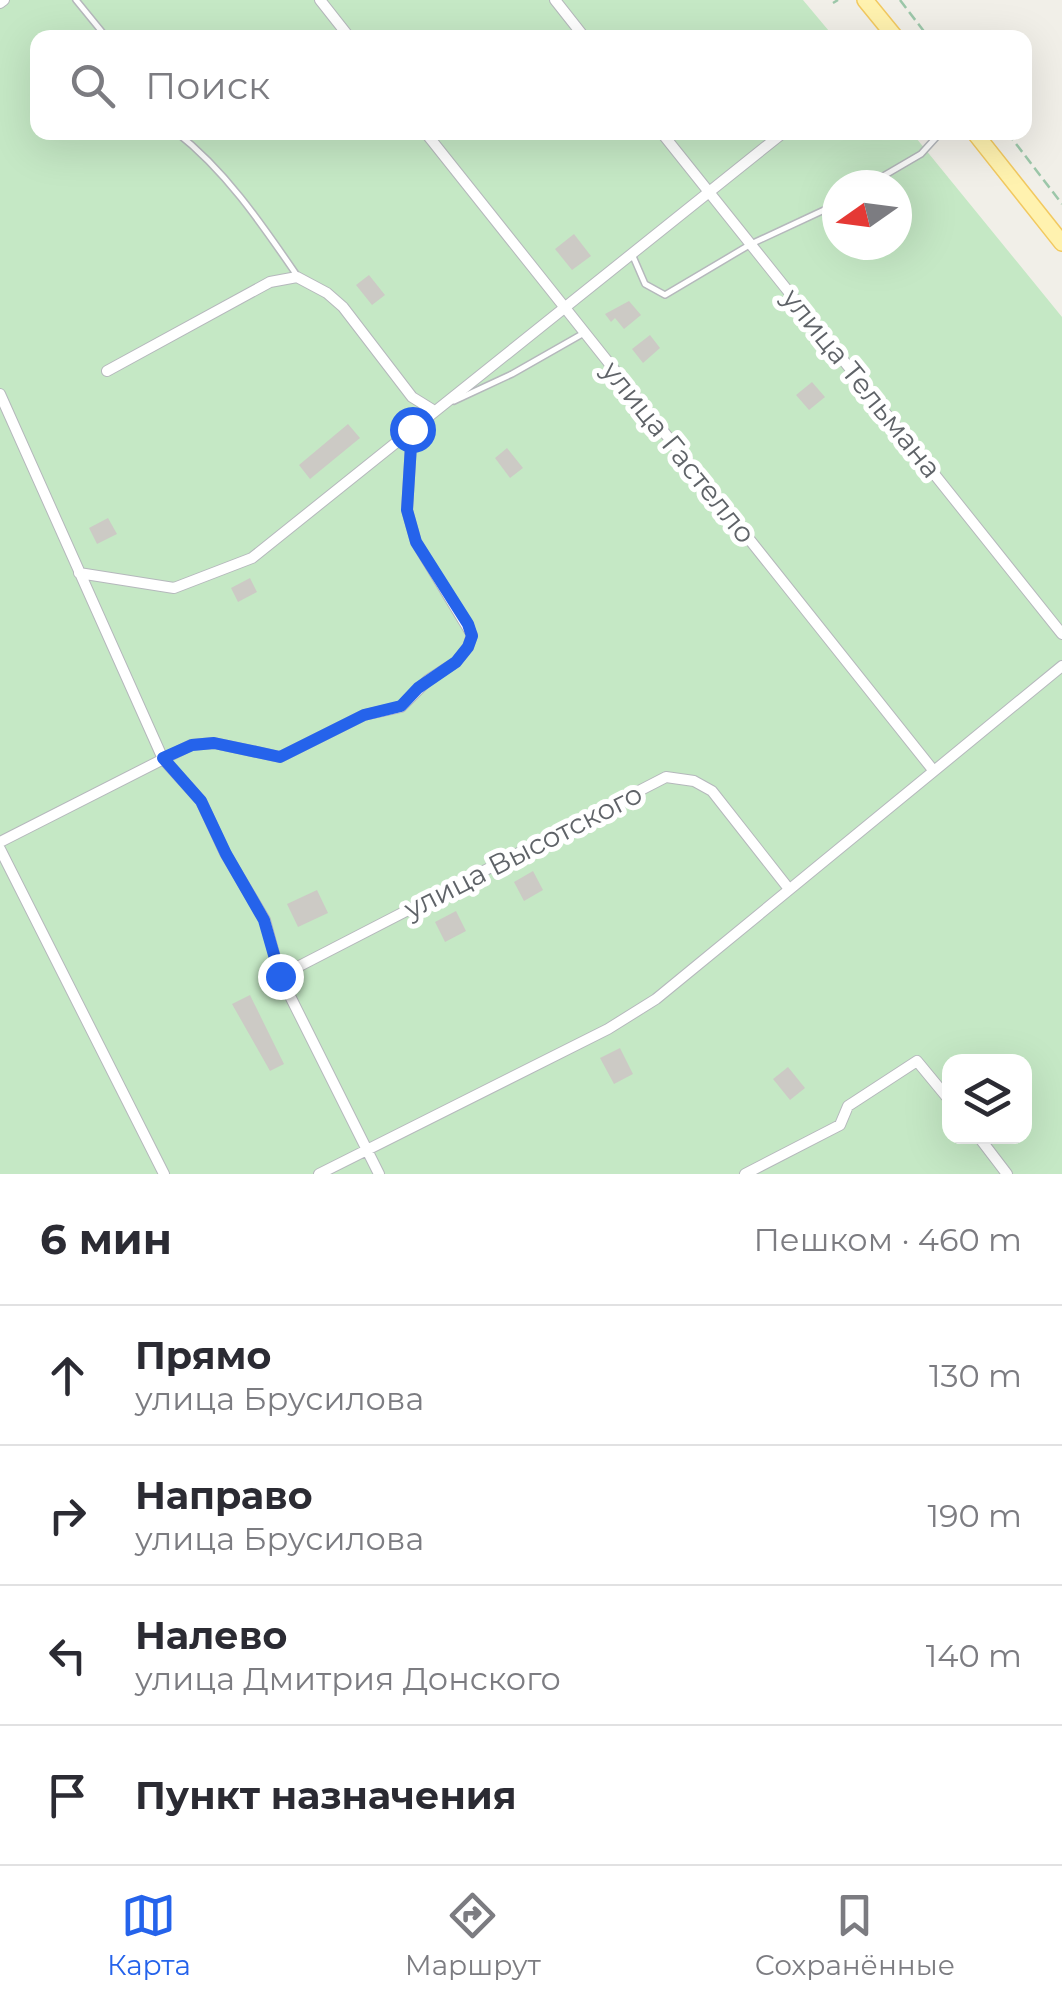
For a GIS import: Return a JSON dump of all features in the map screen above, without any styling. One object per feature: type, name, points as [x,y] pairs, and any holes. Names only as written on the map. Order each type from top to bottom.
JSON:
[{"type":"main road","points":[[865,0],[889,30]]},
{"type":"main road","points":[[980,140],[1062,243]]},
{"type":"street","points":[[320,0],[344,30]]},
{"type":"street","points":[[555,0],[579,30]]},
{"type":"street","name":"улица Гастелло","points":[[431,140],[933,770]]},
{"type":"street","name":"улица Тельмана","points":[[666,140],[1062,634]]},
{"type":"street","points":[[79,573],[174,588],[252,558],[774,140]]},
{"type":"street","points":[[107,372],[270,282],[298,277],[343,307],[412,397],[433,410]]},
{"type":"street","points":[[0,394],[163,758],[201,801],[264,920],[280,976],[379,1174]]},
{"type":"street","points":[[164,1174],[0,846],[192,745],[214,743],[280,757],[364,715],[401,706],[418,688],[456,662],[472,636],[416,542],[407,510],[412,429]]},
{"type":"street","points":[[320,1174],[608,1029],[656,999],[1062,666]]},
{"type":"street","name":"улица Высотского","points":[[280,976],[666,777],[694,781],[712,791],[789,889]]},
{"type":"street","points":[[745,1174],[840,1125],[848,1106],[917,1061],[942,1091]]},
{"type":"street","points":[[984,1144],[1008,1174]]},
{"type":"lane","points":[[76,0],[100,30]]},
{"type":"lane","points":[[186,140],[201,152],[262,225],[298,277]]},
{"type":"lane","points":[[894,170],[922,154],[934,140]]},
{"type":"lane","points":[[632,254],[645,284],[665,295],[751,244],[822,211]]},
{"type":"lane","points":[[433,410],[512,374],[584,333]]},
{"type":"path","points":[[900,0],[924,30]]},
{"type":"path","points":[[1013,140],[1062,204]]},
{"type":"green space","points":[[0,0],[803,0],[828,30],[30,30],[30,140],[918,140],[1062,317],[1062,1174],[0,1174]]},
{"type":"building","points":[[574,234],[591,256],[572,270],[555,249]]},
{"type":"building","points":[[369,275],[385,295],[372,305],[356,285]]},
{"type":"building","points":[[629,301],[641,315],[624,329],[615,318],[611,322],[605,314]]},
{"type":"building","points":[[650,335],[660,348],[643,363],[632,349]]},
{"type":"building","points":[[812,382],[825,397],[809,410],[796,395]]},
{"type":"building","points":[[348,424],[360,438],[310,479],[299,465]]},
{"type":"building","points":[[507,448],[523,468],[510,478],[495,458]]},
{"type":"building","points":[[108,518],[117,534],[97,544],[89,528]]},
{"type":"building","points":[[250,578],[257,592],[238,602],[231,588]]},
{"type":"building","points":[[533,871],[543,890],[524,901],[514,882]]},
{"type":"building","points":[[317,890],[328,913],[298,927],[287,904]]},
{"type":"building","points":[[456,911],[466,931],[445,942],[435,922]]},
{"type":"building","points":[[250,995],[284,1064],[270,1071],[232,1004]]},
{"type":"building","points":[[620,1048],[633,1074],[614,1084],[600,1058]]},
{"type":"building","points":[[788,1067],[805,1088],[790,1100],[773,1079]]},
{"type":"route","points":[[280,976],[264,920],[201,801],[163,758],[192,745],[214,743],[280,757],[364,715],[401,706],[428,680],[456,662],[468,647],[472,636],[468,624],[416,542],[407,510],[412,429]]}]
